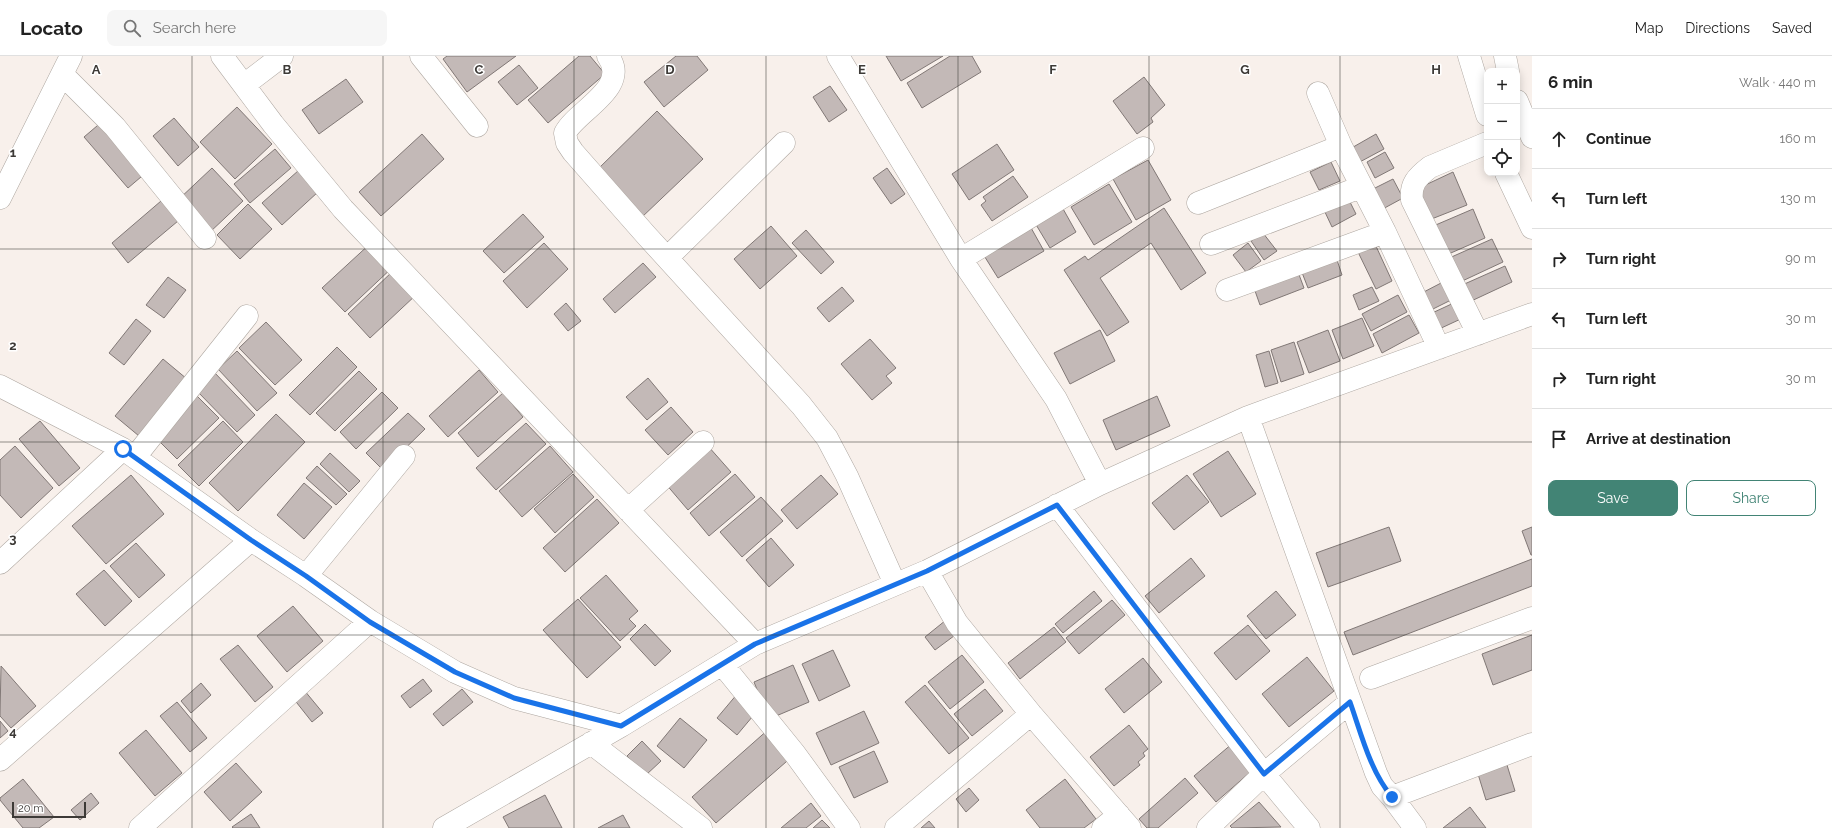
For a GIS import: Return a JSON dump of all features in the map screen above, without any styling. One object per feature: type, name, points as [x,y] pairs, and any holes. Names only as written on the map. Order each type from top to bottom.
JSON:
[{"type":"main road","points":[[222,56],[273,124],[343,209],[755,644]]},
{"type":"main road","points":[[244,85],[282,56]]},
{"type":"main road","points":[[421,56],[477,126]]},
{"type":"main road","points":[[838,56],[961,259],[1056,399],[1100,484]]},
{"type":"main road","points":[[1469,56],[1484,105]]},
{"type":"main road","points":[[1505,56],[1507,68]]},
{"type":"main road","points":[[610,57],[613,70],[612,82],[600,98],[569,125],[565,133],[567,143],[573,152],[667,258],[801,405],[827,438],[847,476],[895,584]]},
{"type":"main road","points":[[0,198],[66,65],[205,238]]},
{"type":"main road","points":[[1318,94],[1360,186],[1385,232],[1439,348]]},
{"type":"main road","points":[[1518,104],[1532,137]]},
{"type":"main road","points":[[667,258],[784,143]]},
{"type":"main road","points":[[1478,334],[1412,200],[1411,190],[1421,173],[1430,167],[1484,145]]},
{"type":"main road","points":[[1198,203],[1341,146]]},
{"type":"main road","points":[[961,259],[1143,148]]},
{"type":"main road","points":[[1507,176],[1532,228]]},
{"type":"main road","points":[[1211,244],[1360,186]]},
{"type":"main road","points":[[1227,290],[1385,232]]},
{"type":"main road","points":[[444,828],[621,726],[755,644],[927,571],[1100,484],[1248,417],[1532,314]]},
{"type":"main road","points":[[0,563],[129,453],[247,316]]},
{"type":"main road","points":[[0,386],[129,453],[370,622],[455,672],[514,698],[621,726]]},
{"type":"main road","points":[[1248,417],[1376,773],[1382,786],[1415,828]]},
{"type":"main road","points":[[628,510],[703,442]]},
{"type":"main road","points":[[306,576],[404,456]]},
{"type":"main road","points":[[1057,505],[1264,774],[1309,828]]},
{"type":"main road","points":[[0,760],[251,540]]},
{"type":"main road","points":[[927,571],[957,623],[1031,714],[1117,824]]},
{"type":"main road","points":[[1371,678],[1532,618]]},
{"type":"main road","points":[[140,828],[370,622]]},
{"type":"main road","points":[[722,664],[790,748],[849,828]]},
{"type":"main road","points":[[1208,828],[1264,774],[1350,702]]},
{"type":"main road","points":[[896,828],[1031,714]]},
{"type":"main road","points":[[591,743],[701,828]]},
{"type":"main road","points":[[1392,797],[1532,744]]},
{"type":"building","points":[[447,56],[516,56],[467,92],[443,59]]},
{"type":"building","points":[[579,56],[590,56],[605,74],[548,123],[528,100]]},
{"type":"building","points":[[676,56],[697,56],[708,70],[664,107],[644,82]]},
{"type":"building","points":[[886,56],[943,56],[901,81]]},
{"type":"building","points":[[950,56],[972,56],[981,72],[922,108],[907,83]]},
{"type":"building","points":[[519,65],[538,88],[517,105],[498,82]]},
{"type":"building","points":[[1144,77],[1165,105],[1151,118],[1153,122],[1137,134],[1113,101]]},
{"type":"building","points":[[346,79],[363,102],[319,134],[302,110]]},
{"type":"building","points":[[830,86],[847,110],[829,122],[813,97]]},
{"type":"building","points":[[237,107],[272,144],[235,179],[200,142]]},
{"type":"building","points":[[657,111],[703,159],[641,218],[596,171]]},
{"type":"building","points":[[174,118],[199,147],[178,166],[153,136]]},
{"type":"building","points":[[104,120],[148,171],[128,188],[84,137]]},
{"type":"building","points":[[422,134],[444,159],[381,216],[359,192]]},
{"type":"building","points":[[1376,134],[1384,149],[1356,164],[1348,150]]},
{"type":"building","points":[[997,144],[1014,170],[969,200],[952,174]]},
{"type":"building","points":[[275,149],[291,168],[250,203],[234,184]]},
{"type":"building","points":[[1385,152],[1394,168],[1375,178],[1367,162]]},
{"type":"building","points":[[1148,160],[1171,200],[1136,220],[1113,179]]},
{"type":"building","points":[[1331,162],[1340,181],[1319,190],[1310,172]]},
{"type":"building","points":[[212,168],[243,201],[209,233],[178,200]]},
{"type":"building","points":[[887,168],[905,194],[891,204],[873,178]]},
{"type":"building","points":[[299,170],[318,192],[282,225],[262,203]]},
{"type":"building","points":[[1453,172],[1467,205],[1429,220],[1419,188]]},
{"type":"building","points":[[1013,176],[1028,197],[992,221],[981,205],[986,201],[983,197]]},
{"type":"building","points":[[1393,179],[1403,198],[1379,211],[1369,191]]},
{"type":"building","points":[[1109,184],[1132,222],[1094,245],[1071,207]]},
{"type":"building","points":[[1348,198],[1356,214],[1332,227],[1324,210]]},
{"type":"building","points":[[161,201],[178,221],[128,263],[112,243]]},
{"type":"building","points":[[248,204],[272,229],[240,259],[217,235]]},
{"type":"building","points":[[1062,207],[1076,232],[1050,248],[1035,223]]},
{"type":"building","points":[[1164,208],[1206,273],[1181,290],[1151,243],[1100,278],[1129,322],[1107,336],[1064,270],[1085,256],[1088,260]]},
{"type":"building","points":[[1473,209],[1485,238],[1444,256],[1431,227]]},
{"type":"building","points":[[523,214],[544,237],[504,273],[483,251]]},
{"type":"building","points":[[771,226],[797,256],[760,289],[734,259]]},
{"type":"building","points":[[1030,226],[1044,251],[998,278],[983,254]]},
{"type":"building","points":[[806,230],[834,262],[821,274],[792,243]]},
{"type":"building","points":[[1263,233],[1277,251],[1264,260],[1251,241]]},
{"type":"building","points":[[1492,239],[1503,262],[1458,283],[1447,259]]},
{"type":"building","points":[[372,242],[394,266],[345,312],[322,288]]},
{"type":"building","points":[[544,243],[568,269],[527,308],[503,281]]},
{"type":"building","points":[[1248,243],[1261,261],[1246,272],[1233,255]]},
{"type":"building","points":[[1375,244],[1392,281],[1376,289],[1358,252]]},
{"type":"building","points":[[1336,257],[1342,275],[1308,288],[1301,270]]},
{"type":"building","points":[[643,263],[656,277],[615,313],[603,299]]},
{"type":"building","points":[[1505,266],[1512,282],[1467,303],[1460,286]]},
{"type":"building","points":[[394,270],[417,294],[370,338],[348,314]]},
{"type":"building","points":[[1298,272],[1304,288],[1260,305],[1254,288]]},
{"type":"building","points":[[168,277],[186,290],[164,318],[146,305]]},
{"type":"building","points":[[1443,282],[1451,300],[1427,312],[1418,295]]},
{"type":"building","points":[[842,287],[854,301],[829,322],[817,308]]},
{"type":"building","points":[[1372,287],[1379,301],[1359,310],[1353,295]]},
{"type":"building","points":[[1398,295],[1407,312],[1371,331],[1362,314]]},
{"type":"building","points":[[1458,301],[1465,317],[1437,330],[1430,314]]},
{"type":"building","points":[[566,303],[581,321],[568,331],[554,314]]},
{"type":"building","points":[[1409,315],[1419,333],[1382,353],[1373,334]]},
{"type":"building","points":[[1362,318],[1374,346],[1343,359],[1332,330]]},
{"type":"building","points":[[136,319],[151,331],[124,365],[109,353]]},
{"type":"building","points":[[266,322],[302,360],[275,385],[239,348]]},
{"type":"building","points":[[1100,330],[1115,361],[1070,384],[1054,353]]},
{"type":"building","points":[[1328,330],[1340,361],[1309,373],[1297,342]]},
{"type":"building","points":[[870,339],[896,368],[886,376],[892,383],[872,400],[841,364]]},
{"type":"building","points":[[1294,342],[1304,374],[1281,382],[1271,350]]},
{"type":"building","points":[[337,347],[357,367],[310,415],[289,395]]},
{"type":"building","points":[[237,351],[277,393],[257,411],[218,369]]},
{"type":"building","points":[[1269,351],[1278,383],[1265,387],[1256,355]]},
{"type":"building","points":[[163,359],[187,379],[139,436],[115,416]]},
{"type":"building","points":[[479,370],[498,392],[448,437],[429,416]]},
{"type":"building","points":[[359,371],[377,389],[335,431],[316,413]]},
{"type":"building","points":[[214,372],[255,415],[237,432],[196,390]]},
{"type":"building","points":[[648,378],[668,402],[647,420],[626,397]]},
{"type":"building","points":[[382,392],[398,408],[356,449],[340,432]]},
{"type":"building","points":[[503,393],[523,417],[478,457],[458,433]]},
{"type":"building","points":[[197,396],[219,418],[177,459],[155,437]]},
{"type":"building","points":[[1157,396],[1170,426],[1116,450],[1103,420]]},
{"type":"building","points":[[671,407],[693,432],[668,455],[645,430]]},
{"type":"building","points":[[408,413],[425,429],[383,470],[366,453]]},
{"type":"building","points":[[276,414],[305,442],[238,511],[209,483]]},
{"type":"building","points":[[40,421],[80,468],[59,486],[19,439]]},
{"type":"building","points":[[223,421],[243,442],[199,486],[178,465]]},
{"type":"building","points":[[526,423],[546,444],[496,490],[476,468]]},
{"type":"building","points":[[15,446],[53,488],[21,518],[0,495],[0,460]]},
{"type":"building","points":[[550,446],[573,472],[522,517],[499,491]]},
{"type":"building","points":[[708,446],[731,472],[688,510],[665,483]]},
{"type":"building","points":[[1228,451],[1256,494],[1221,517],[1193,474]]},
{"type":"building","points":[[330,453],[360,481],[349,492],[320,464]]},
{"type":"building","points":[[317,466],[347,494],[336,505],[306,478]]},
{"type":"building","points":[[573,474],[594,497],[555,533],[534,509]]},
{"type":"building","points":[[735,474],[755,497],[709,536],[690,513]]},
{"type":"building","points":[[131,475],[164,514],[106,564],[72,526]]},
{"type":"building","points":[[821,475],[838,494],[797,529],[781,510]]},
{"type":"building","points":[[1187,475],[1209,502],[1174,530],[1152,503]]},
{"type":"building","points":[[304,483],[332,507],[304,539],[277,515]]},
{"type":"building","points":[[761,497],[783,521],[742,557],[720,532]]},
{"type":"building","points":[[597,499],[619,523],[565,572],[543,548]]},
{"type":"building","points":[[1389,527],[1401,561],[1328,587],[1316,553]]},
{"type":"building","points":[[1532,527],[1532,555],[1531,555],[1522,531]]},
{"type":"building","points":[[771,538],[794,565],[769,587],[746,560]]},
{"type":"building","points":[[136,543],[165,575],[139,598],[110,566]]},
{"type":"building","points":[[1191,558],[1205,576],[1159,613],[1145,596]]},
{"type":"building","points":[[1532,559],[1532,586],[1353,655],[1344,632]]},
{"type":"building","points":[[104,570],[132,601],[105,626],[76,594]]},
{"type":"building","points":[[606,575],[638,611],[629,619],[636,626],[620,641],[580,598]]},
{"type":"building","points":[[1094,591],[1102,601],[1063,633],[1055,624]]},
{"type":"building","points":[[1276,591],[1296,615],[1266,639],[1247,616]]},
{"type":"building","points":[[578,599],[621,647],[587,678],[543,630]]},
{"type":"building","points":[[1112,600],[1125,615],[1079,654],[1066,638]]},
{"type":"building","points":[[293,606],[323,641],[287,672],[257,636]]},
{"type":"building","points":[[951,616],[962,630],[935,650],[925,637]]},
{"type":"building","points":[[645,624],[671,651],[655,666],[630,639]]},
{"type":"building","points":[[1248,625],[1270,651],[1236,680],[1214,653]]},
{"type":"building","points":[[1054,627],[1066,642],[1020,679],[1008,663]]},
{"type":"building","points":[[1532,635],[1532,670],[1493,685],[1482,654]]},
{"type":"building","points":[[238,645],[273,687],[255,702],[220,659]]},
{"type":"building","points":[[833,650],[850,686],[819,701],[802,664]]},
{"type":"building","points":[[962,655],[984,682],[950,709],[928,682]]},
{"type":"building","points":[[1307,657],[1334,691],[1289,727],[1262,694]]},
{"type":"building","points":[[1143,658],[1162,682],[1124,713],[1105,689]]},
{"type":"building","points":[[793,665],[809,702],[769,719],[754,682]]},
{"type":"building","points":[[1,666],[36,706],[11,728],[0,716]]},
{"type":"building","points":[[423,679],[432,691],[410,708],[401,696]]},
{"type":"building","points":[[201,683],[211,695],[191,713],[181,701]]},
{"type":"building","points":[[925,685],[969,738],[949,754],[905,702]]},
{"type":"building","points":[[462,689],[473,702],[443,726],[433,714]]},
{"type":"building","points":[[985,689],[1003,711],[972,736],[954,714]]},
{"type":"building","points":[[304,690],[323,713],[312,722],[293,698]]},
{"type":"building","points":[[738,693],[758,710],[737,735],[717,718]]},
{"type":"building","points":[[177,702],[207,738],[190,752],[160,716]]},
{"type":"building","points":[[864,711],[879,743],[831,765],[816,733]]},
{"type":"building","points":[[680,718],[707,740],[684,768],[657,746]]},
{"type":"building","points":[[0,721],[8,731],[0,738]]},
{"type":"building","points":[[1129,725],[1148,749],[1143,753],[1145,756],[1138,762],[1140,765],[1114,786],[1090,757]]},
{"type":"building","points":[[770,728],[794,755],[716,823],[692,797]]},
{"type":"building","points":[[146,730],[182,773],[155,796],[119,753]]},
{"type":"building","points":[[642,741],[661,761],[646,775],[627,756]]},
{"type":"building","points":[[1233,743],[1255,768],[1216,802],[1194,776]]},
{"type":"building","points":[[874,751],[888,782],[854,798],[839,767]]},
{"type":"building","points":[[236,763],[262,792],[230,821],[204,792]]},
{"type":"building","points":[[1507,765],[1515,791],[1486,800],[1478,774]]},
{"type":"building","points":[[1185,778],[1198,793],[1158,828],[1147,828],[1139,819]]},
{"type":"building","points":[[23,779],[54,817],[39,828],[23,828],[0,800],[0,798]]},
{"type":"building","points":[[1065,779],[1096,819],[1084,828],[1040,828],[1026,810]]},
{"type":"building","points":[[969,788],[979,800],[966,812],[956,799]]},
{"type":"building","points":[[91,793],[99,803],[80,820],[71,810]]},
{"type":"building","points":[[545,795],[562,828],[509,828],[503,817]]},
{"type":"building","points":[[1259,802],[1281,827],[1232,828],[1230,826]]},
{"type":"building","points":[[811,803],[821,816],[806,828],[781,828]]},
{"type":"building","points":[[1470,807],[1486,828],[1443,828]]},
{"type":"building","points":[[251,814],[260,828],[232,827]]},
{"type":"building","points":[[623,815],[630,828],[598,828]]},
{"type":"building","points":[[822,820],[830,828],[813,828]]},
{"type":"building","points":[[929,821],[935,828],[921,828]]},
{"type":"route","points":[[123,449],[370,622],[455,672],[514,698],[621,726],[755,644],[927,571],[1057,505],[1264,774],[1350,702],[1376,773],[1382,786],[1392,797]]}]
